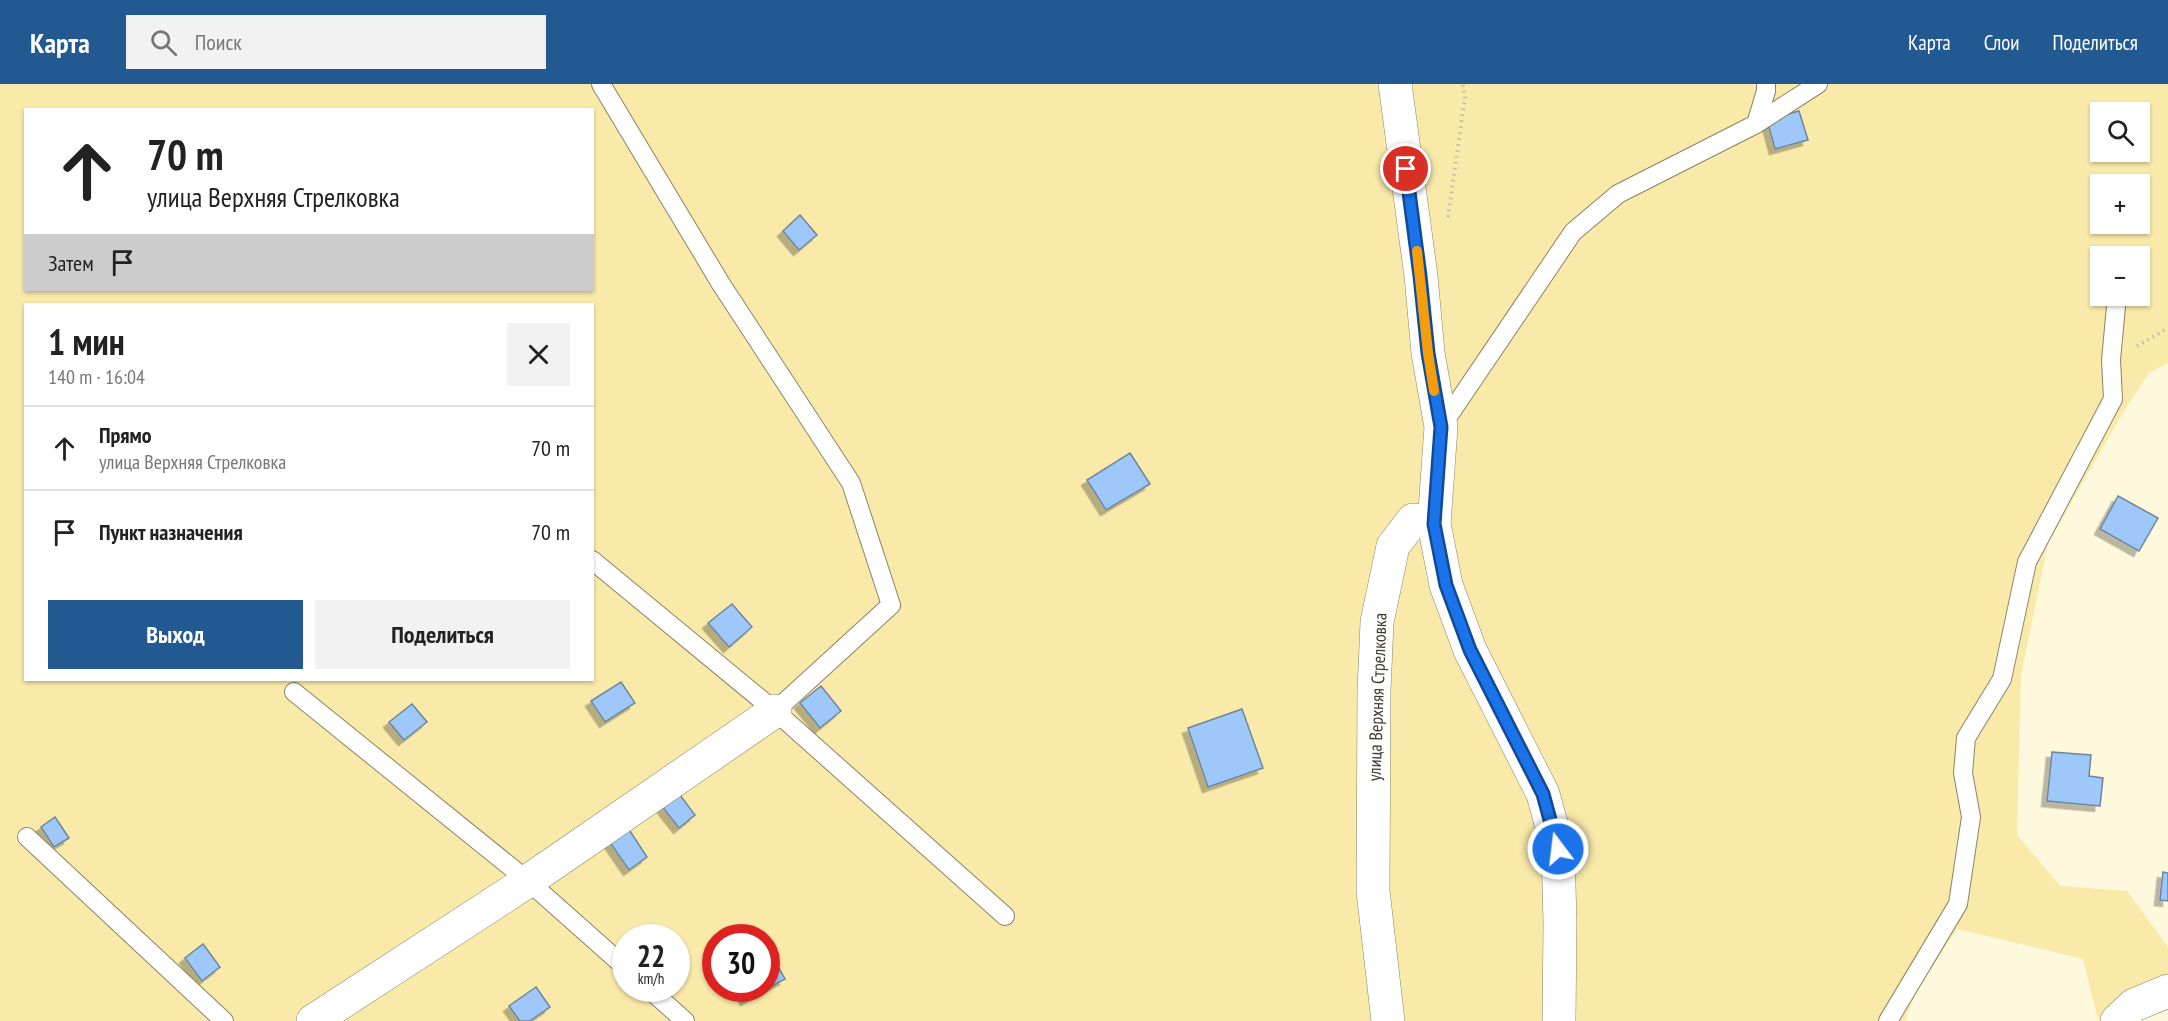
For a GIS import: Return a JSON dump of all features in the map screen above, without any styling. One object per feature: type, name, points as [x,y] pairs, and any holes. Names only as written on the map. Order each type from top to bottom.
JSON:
[{"type":"street","points":[[1395,84],[1428,353],[1441,427],[1434,524],[1446,585],[1470,650],[1543,794],[1558,849],[1559,1021]]},
{"type":"street","name":"улица Верхняя Стрелковка","points":[[1389,1021],[1373,891],[1374,691],[1377,622],[1393,546],[1413,520],[1434,524]]},
{"type":"street","points":[[313,1021],[528,881],[775,711]]},
{"type":"street","points":[[2117,1021],[2134,1005],[2168,991]]},
{"type":"lane","points":[[601,84],[721,284],[851,483],[891,605],[775,711]]},
{"type":"lane","points":[[1756,124],[1766,84]]},
{"type":"lane","points":[[1441,427],[1573,232],[1618,195],[1756,124],[1818,84]]},
{"type":"lane","points":[[1888,1021],[1958,904],[1971,817],[1963,773],[1966,738],[2001,679],[2027,562],[2112,399],[2111,360],[2116,306]]},
{"type":"lane","points":[[594,562],[775,711],[1005,916]]},
{"type":"lane","points":[[294,692],[528,881],[612,956]]},
{"type":"lane","points":[[27,837],[224,1021]]},
{"type":"lane","points":[[664,1002],[685,1021]]},
{"type":"path","points":[[1446,227],[1466,97],[1463,84]]},
{"type":"shaded area","points":[[0,84],[2168,84],[2168,363],[2149,373],[2124,411],[2048,543],[2021,676],[2017,835],[2060,886],[2127,891],[2168,947],[2168,981],[2148,983],[2098,1020],[2083,959],[1957,929],[1915,994],[1905,1021],[0,1021]]},
{"type":"building","points":[[1799,111],[1808,140],[1775,149],[1767,120]]},
{"type":"building","points":[[800,215],[817,235],[799,250],[783,231]]},
{"type":"building","points":[[1130,453],[1150,484],[1106,510],[1087,480]]},
{"type":"building","points":[[2118,496],[2158,518],[2139,551],[2100,529]]},
{"type":"building","points":[[732,604],[752,627],[729,647],[708,623]]},
{"type":"building","points":[[621,682],[635,703],[605,722],[591,701]]},
{"type":"building","points":[[821,686],[841,711],[820,728],[800,703]]},
{"type":"building","points":[[412,704],[427,722],[404,740],[389,722]]},
{"type":"building","points":[[1242,709],[1263,768],[1208,787],[1188,728]]},
{"type":"building","points":[[2052,752],[2091,755],[2089,776],[2103,778],[2100,806],[2047,801]]},
{"type":"building","points":[[677,791],[695,815],[679,828],[660,804]]},
{"type":"building","points":[[55,817],[69,838],[54,847],[41,827]]},
{"type":"building","points":[[628,828],[647,857],[629,870],[609,841]]},
{"type":"building","points":[[2163,872],[2168,873],[2168,901],[2160,900]]},
{"type":"building","points":[[203,944],[220,967],[202,981],[185,958]]},
{"type":"building","points":[[780,970],[785,979],[780,982]]},
{"type":"building","points":[[536,987],[550,1007],[530,1021],[520,1021],[509,1006]]},
{"type":"slow traffic","points":[[1417,251],[1434,391]]},
{"type":"route","points":[[1406,169],[1428,353],[1441,427],[1434,524],[1446,585],[1470,650],[1543,794],[1558,849]]}]
